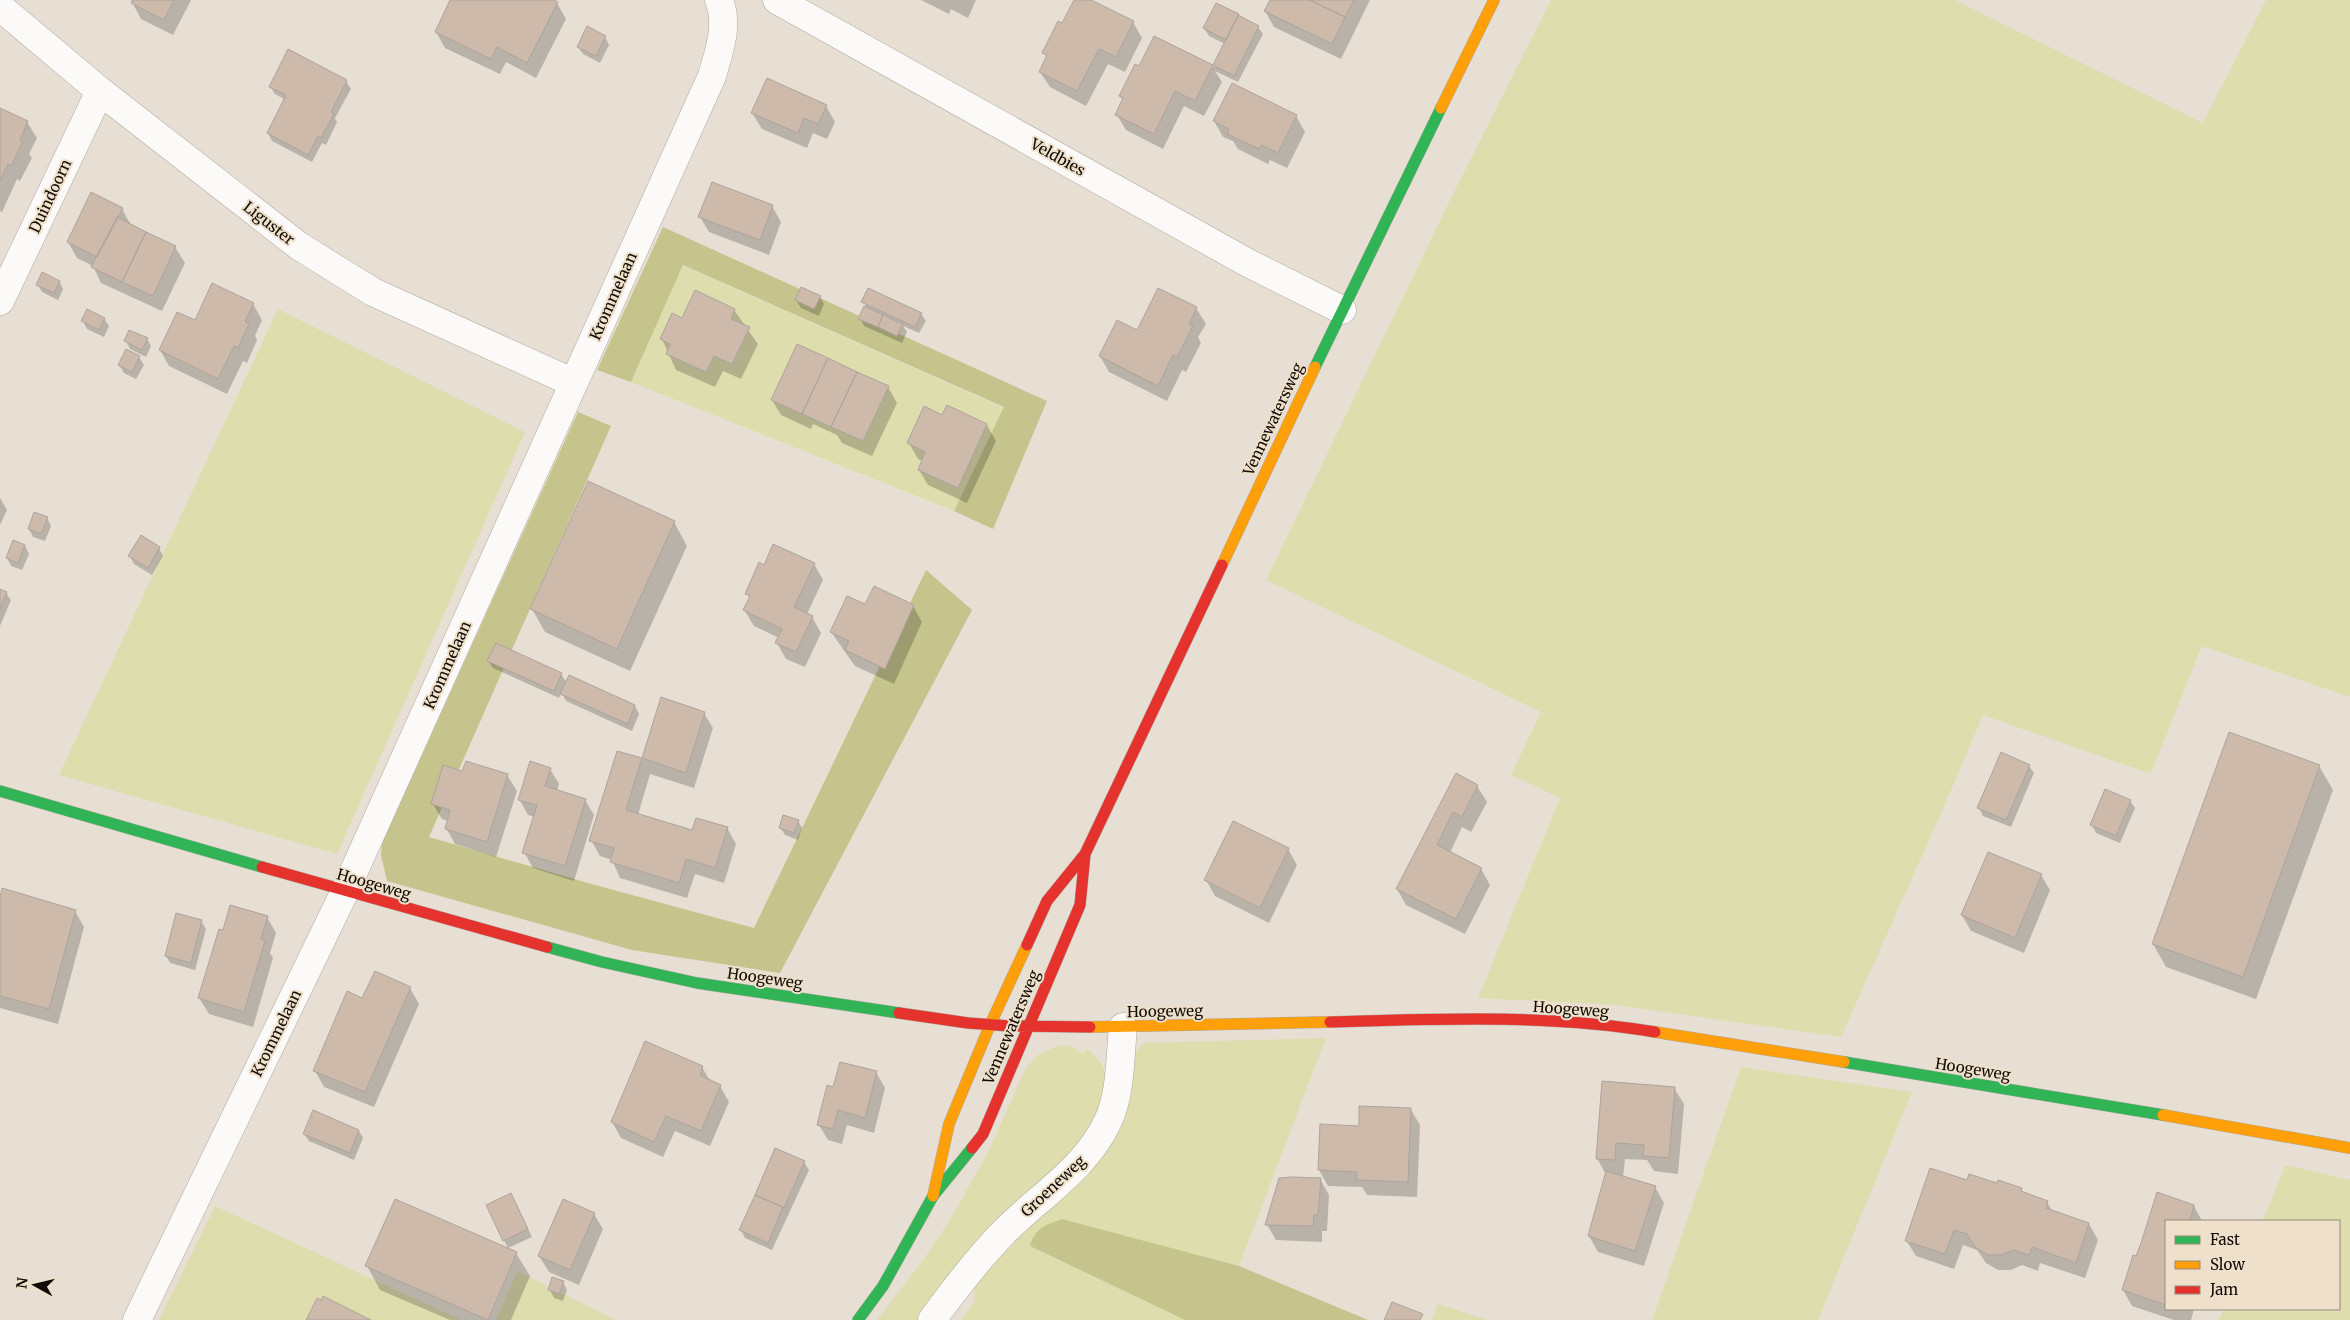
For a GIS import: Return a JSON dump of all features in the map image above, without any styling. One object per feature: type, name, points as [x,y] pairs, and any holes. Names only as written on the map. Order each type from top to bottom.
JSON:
[{"type":"street","name":"Veldbies","points":[[777,0],[1248,263],[1342,310]]},
{"type":"street","name":"Vennewatersweg","points":[[933,1196],[949,1124],[990,1025],[1047,901],[1085,854],[1342,310],[1494,0]]},
{"type":"street","name":"Krommelaan","points":[[137,1320],[345,891],[712,76],[724,33],[726,3]]},
{"type":"street","name":"Liguster","points":[[0,7],[100,91],[299,246],[373,292],[574,383]]},
{"type":"street","name":"Duindoorn","points":[[0,301],[100,91]]},
{"type":"street","name":"Hoogeweg","points":[[0,791],[508,937],[698,983],[990,1025],[1123,1027],[1458,1019],[1557,1021],[1630,1028],[2231,1126],[2350,1148]]},
{"type":"street","name":"Vennewatersweg","points":[[858,1320],[883,1286],[933,1196],[983,1134],[1027,1026],[1080,905],[1085,854]]},
{"type":"street","name":"Groeneweg","points":[[932,1320],[964,1277],[996,1240],[1072,1170],[1094,1143],[1108,1121],[1114,1104],[1123,1027]]},
{"type":"green space","points":[[1551,0],[1955,0],[2203,123],[2266,0],[2350,0],[2350,697],[2202,646],[2151,774],[1983,715],[1841,1037],[1615,1005],[1478,998],[1560,798],[1511,775],[1541,712],[1266,580],[1453,194]]},
{"type":"green space","points":[[663,227],[1047,401],[993,529],[954,511],[1004,407],[683,265],[631,382],[597,370]]},
{"type":"green space","points":[[682,265],[1004,408],[954,511],[631,382]]},
{"type":"green space","points":[[278,309],[525,432],[337,854],[59,775]]},
{"type":"green space","points":[[578,412],[611,426],[429,837],[754,928],[926,570],[972,610],[780,973],[632,950],[387,881],[381,855],[382,843]]},
{"type":"green space","points":[[1326,1038],[1239,1266],[1062,1219],[1030,1246],[1185,1320],[961,1320],[975,1301],[973,1284],[1095,1162],[1138,1048],[1145,1043]]},
{"type":"green space","points":[[1057,1046],[1071,1046],[1083,1053],[1088,1049],[1102,1064],[1105,1074],[1104,1091],[1099,1113],[1082,1142],[954,1269],[918,1320],[877,1320],[924,1259],[952,1217],[989,1150],[1026,1068],[1038,1055]]},
{"type":"green space","points":[[1741,1067],[1912,1092],[1818,1320],[1652,1320]]},
{"type":"green space","points":[[2286,1165],[2350,1180],[2350,1320],[2219,1320],[2224,1310],[2340,1310],[2340,1220],[2262,1220]]},
{"type":"green space","points":[[215,1206],[461,1320],[159,1320]]},
{"type":"green space","points":[[1062,1219],[1239,1266],[1368,1320],[1185,1320],[1030,1246],[1038,1231]]},
{"type":"green space","points":[[517,1271],[616,1320],[496,1320]]},
{"type":"green space","points":[[1438,1304],[1488,1320],[1432,1320]]},
{"type":"building","points":[[133,0],[174,0],[164,20],[131,3]]},
{"type":"building","points":[[450,0],[554,0],[558,2],[527,63],[497,47],[491,59],[435,32]]},
{"type":"building","points":[[1074,0],[1091,0],[1134,21],[1116,57],[1099,49],[1077,91],[1039,72],[1047,55],[1042,53],[1058,21],[1062,23]]},
{"type":"building","points":[[1270,0],[1310,0],[1345,17],[1332,44],[1264,11]]},
{"type":"building","points":[[1310,0],[1354,0],[1345,17]]},
{"type":"building","points":[[1216,3],[1239,14],[1226,40],[1203,28]]},
{"type":"building","points":[[1238,15],[1259,26],[1234,76],[1213,65]]},
{"type":"building","points":[[587,26],[606,36],[596,56],[577,47]]},
{"type":"building","points":[[1154,36],[1213,65],[1195,101],[1175,91],[1154,134],[1115,115],[1123,98],[1119,96],[1135,64],[1139,66]]},
{"type":"building","points":[[288,49],[347,80],[331,112],[334,114],[321,138],[318,136],[308,155],[267,133],[286,95],[269,87]]},
{"type":"building","points":[[767,78],[827,105],[818,124],[804,118],[798,133],[751,113]]},
{"type":"building","points":[[1232,83],[1297,115],[1278,153],[1261,145],[1259,149],[1227,134],[1229,129],[1213,121]]},
{"type":"building","points":[[0,108],[28,121],[20,140],[23,141],[11,166],[8,164],[0,181]]},
{"type":"building","points":[[712,182],[773,205],[760,240],[698,217]]},
{"type":"building","points":[[91,192],[123,208],[97,257],[67,242]]},
{"type":"building","points":[[117,217],[146,232],[122,282],[91,267]]},
{"type":"building","points":[[146,232],[176,246],[153,296],[122,282]]},
{"type":"building","points":[[42,272],[60,281],[54,293],[36,285]]},
{"type":"building","points":[[212,283],[254,303],[245,321],[249,324],[238,348],[234,346],[218,379],[159,350],[177,312],[195,320]]},
{"type":"building","points":[[801,287],[821,296],[814,309],[795,300]]},
{"type":"building","points":[[868,288],[922,313],[915,327],[861,302]]},
{"type":"building","points":[[1158,288],[1197,307],[1189,324],[1193,326],[1177,357],[1173,355],[1158,386],[1099,356],[1117,320],[1137,330]]},
{"type":"building","points":[[695,290],[735,309],[731,319],[750,327],[732,364],[714,356],[706,372],[666,354],[670,344],[660,339],[672,313],[682,318]]},
{"type":"building","points":[[864,306],[883,315],[878,327],[858,319]]},
{"type":"building","points":[[87,309],[105,318],[99,330],[81,321]]},
{"type":"building","points":[[883,315],[903,324],[897,336],[878,327]]},
{"type":"building","points":[[129,330],[148,338],[142,350],[124,341]]},
{"type":"building","points":[[797,344],[828,358],[802,414],[771,400]]},
{"type":"building","points":[[126,349],[140,356],[132,372],[118,365]]},
{"type":"building","points":[[828,358],[857,372],[831,427],[802,414]]},
{"type":"building","points":[[857,372],[889,386],[863,441],[831,427]]},
{"type":"building","points":[[947,405],[987,424],[958,488],[918,470],[925,452],[907,443],[924,406],[942,415]]},
{"type":"building","points":[[588,481],[675,521],[617,649],[530,609]]},
{"type":"building","points":[[34,512],[48,517],[41,534],[28,529]]},
{"type":"building","points":[[141,535],[160,547],[148,568],[128,556]]},
{"type":"building","points":[[13,540],[25,545],[18,563],[6,558]]},
{"type":"building","points":[[773,544],[815,563],[794,607],[813,616],[796,652],[775,643],[782,629],[743,610],[750,596],[745,594],[759,562],[764,565]]},
{"type":"building","points":[[874,586],[914,605],[885,669],[845,650],[849,641],[830,632],[847,596],[865,604]]},
{"type":"building","points":[[0,589],[7,592],[0,609]]},
{"type":"building","points":[[496,643],[562,673],[554,691],[487,661]]},
{"type":"building","points":[[569,675],[635,705],[628,724],[560,694]]},
{"type":"building","points":[[661,697],[705,712],[686,773],[642,758]]},
{"type":"building","points":[[2229,732],[2320,765],[2243,977],[2152,944]]},
{"type":"building","points":[[617,751],[642,758],[626,810],[692,830],[696,818],[728,827],[715,868],[686,859],[679,883],[610,862],[614,848],[589,841]]},
{"type":"building","points":[[2001,752],[2030,765],[2006,820],[1977,808]]},
{"type":"building","points":[[466,761],[508,774],[487,842],[445,829],[450,810],[431,804],[443,765],[462,771]]},
{"type":"building","points":[[530,761],[551,768],[545,786],[586,799],[565,866],[522,853],[537,805],[518,800]]},
{"type":"building","points":[[1456,773],[1478,785],[1462,817],[1453,812],[1437,845],[1482,868],[1456,919],[1396,889]]},
{"type":"building","points":[[2105,789],[2131,800],[2116,836],[2090,825]]},
{"type":"building","points":[[783,815],[799,820],[794,833],[779,828]]},
{"type":"building","points":[[1233,821],[1289,848],[1260,908],[1204,880]]},
{"type":"building","points":[[1988,852],[2042,874],[2015,938],[1961,915]]},
{"type":"building","points":[[2,888],[76,910],[49,1009],[0,996],[0,897]]},
{"type":"building","points":[[230,905],[268,916],[261,939],[265,941],[244,1012],[198,998],[219,929],[223,930]]},
{"type":"building","points":[[176,913],[202,920],[191,963],[165,956]]},
{"type":"building","points":[[375,971],[411,987],[365,1092],[313,1071],[347,991],[362,998]]},
{"type":"building","points":[[645,1041],[703,1066],[700,1075],[721,1085],[701,1131],[666,1116],[654,1142],[611,1122]]},
{"type":"building","points":[[840,1062],[877,1071],[865,1118],[838,1110],[833,1129],[817,1125],[827,1085],[833,1087]]},
{"type":"building","points":[[1602,1081],[1675,1087],[1669,1158],[1643,1156],[1644,1145],[1616,1143],[1615,1160],[1596,1159]]},
{"type":"building","points":[[1359,1106],[1411,1108],[1408,1182],[1356,1180],[1357,1172],[1318,1170],[1320,1124],[1359,1126]]},
{"type":"building","points":[[313,1110],[359,1130],[350,1153],[303,1134]]},
{"type":"building","points":[[775,1148],[805,1161],[784,1208],[755,1195]]},
{"type":"building","points":[[1930,1168],[1967,1180],[1969,1174],[1997,1183],[1998,1180],[2022,1188],[2021,1191],[2048,1201],[2046,1208],[2089,1223],[2076,1263],[2032,1247],[2029,1255],[2013,1250],[2001,1255],[1988,1255],[1975,1247],[1967,1234],[1954,1230],[1945,1254],[1905,1241]]},
{"type":"building","points":[[1606,1171],[1656,1186],[1635,1251],[1588,1236]]},
{"type":"building","points":[[1279,1178],[1321,1178],[1318,1215],[1314,1215],[1313,1226],[1265,1225]]},
{"type":"building","points":[[2157,1192],[2194,1205],[2190,1220],[2165,1220],[2165,1305],[2122,1290],[2133,1255],[2136,1256]]},
{"type":"building","points":[[511,1193],[528,1229],[503,1241],[486,1205]]},
{"type":"building","points":[[755,1195],[783,1207],[768,1243],[739,1230]]},
{"type":"building","points":[[395,1199],[517,1252],[488,1320],[365,1266]]},
{"type":"building","points":[[563,1199],[595,1213],[570,1270],[538,1256]]},
{"type":"building","points":[[552,1277],[564,1281],[559,1294],[548,1290]]},
{"type":"building","points":[[323,1296],[371,1320],[306,1320],[317,1298],[321,1300]]},
{"type":"building","points":[[1392,1302],[1423,1314],[1420,1320],[1384,1320]]},
{"type":"traffic: fast","points":[[1315,367],[1441,108]]},
{"type":"traffic: fast","points":[[0,791],[262,867]]},
{"type":"traffic: fast","points":[[547,947],[602,962],[697,983],[899,1013]]},
{"type":"traffic: fast","points":[[1844,1062],[2163,1115]]},
{"type":"traffic: fast","points":[[858,1320],[883,1286],[933,1196],[972,1148]]},
{"type":"traffic: slow","points":[[1441,108],[1494,0]]},
{"type":"traffic: slow","points":[[1222,565],[1315,367]]},
{"type":"traffic: slow","points":[[933,1196],[949,1124],[990,1025],[1027,945]]},
{"type":"traffic: slow","points":[[1090,1027],[1330,1022]]},
{"type":"traffic: slow","points":[[1655,1032],[1844,1062]]},
{"type":"traffic: slow","points":[[2163,1115],[2350,1148]]},
{"type":"traffic: jam","points":[[1027,945],[1047,901],[1085,854],[1222,565]]},
{"type":"traffic: jam","points":[[972,1148],[983,1134],[1080,905],[1085,854]]},
{"type":"traffic: jam","points":[[262,867],[547,947]]},
{"type":"traffic: jam","points":[[899,1013],[968,1023],[1010,1026],[1090,1027]]},
{"type":"traffic: jam","points":[[1330,1022],[1452,1019],[1534,1020],[1615,1026],[1655,1032]]}]
